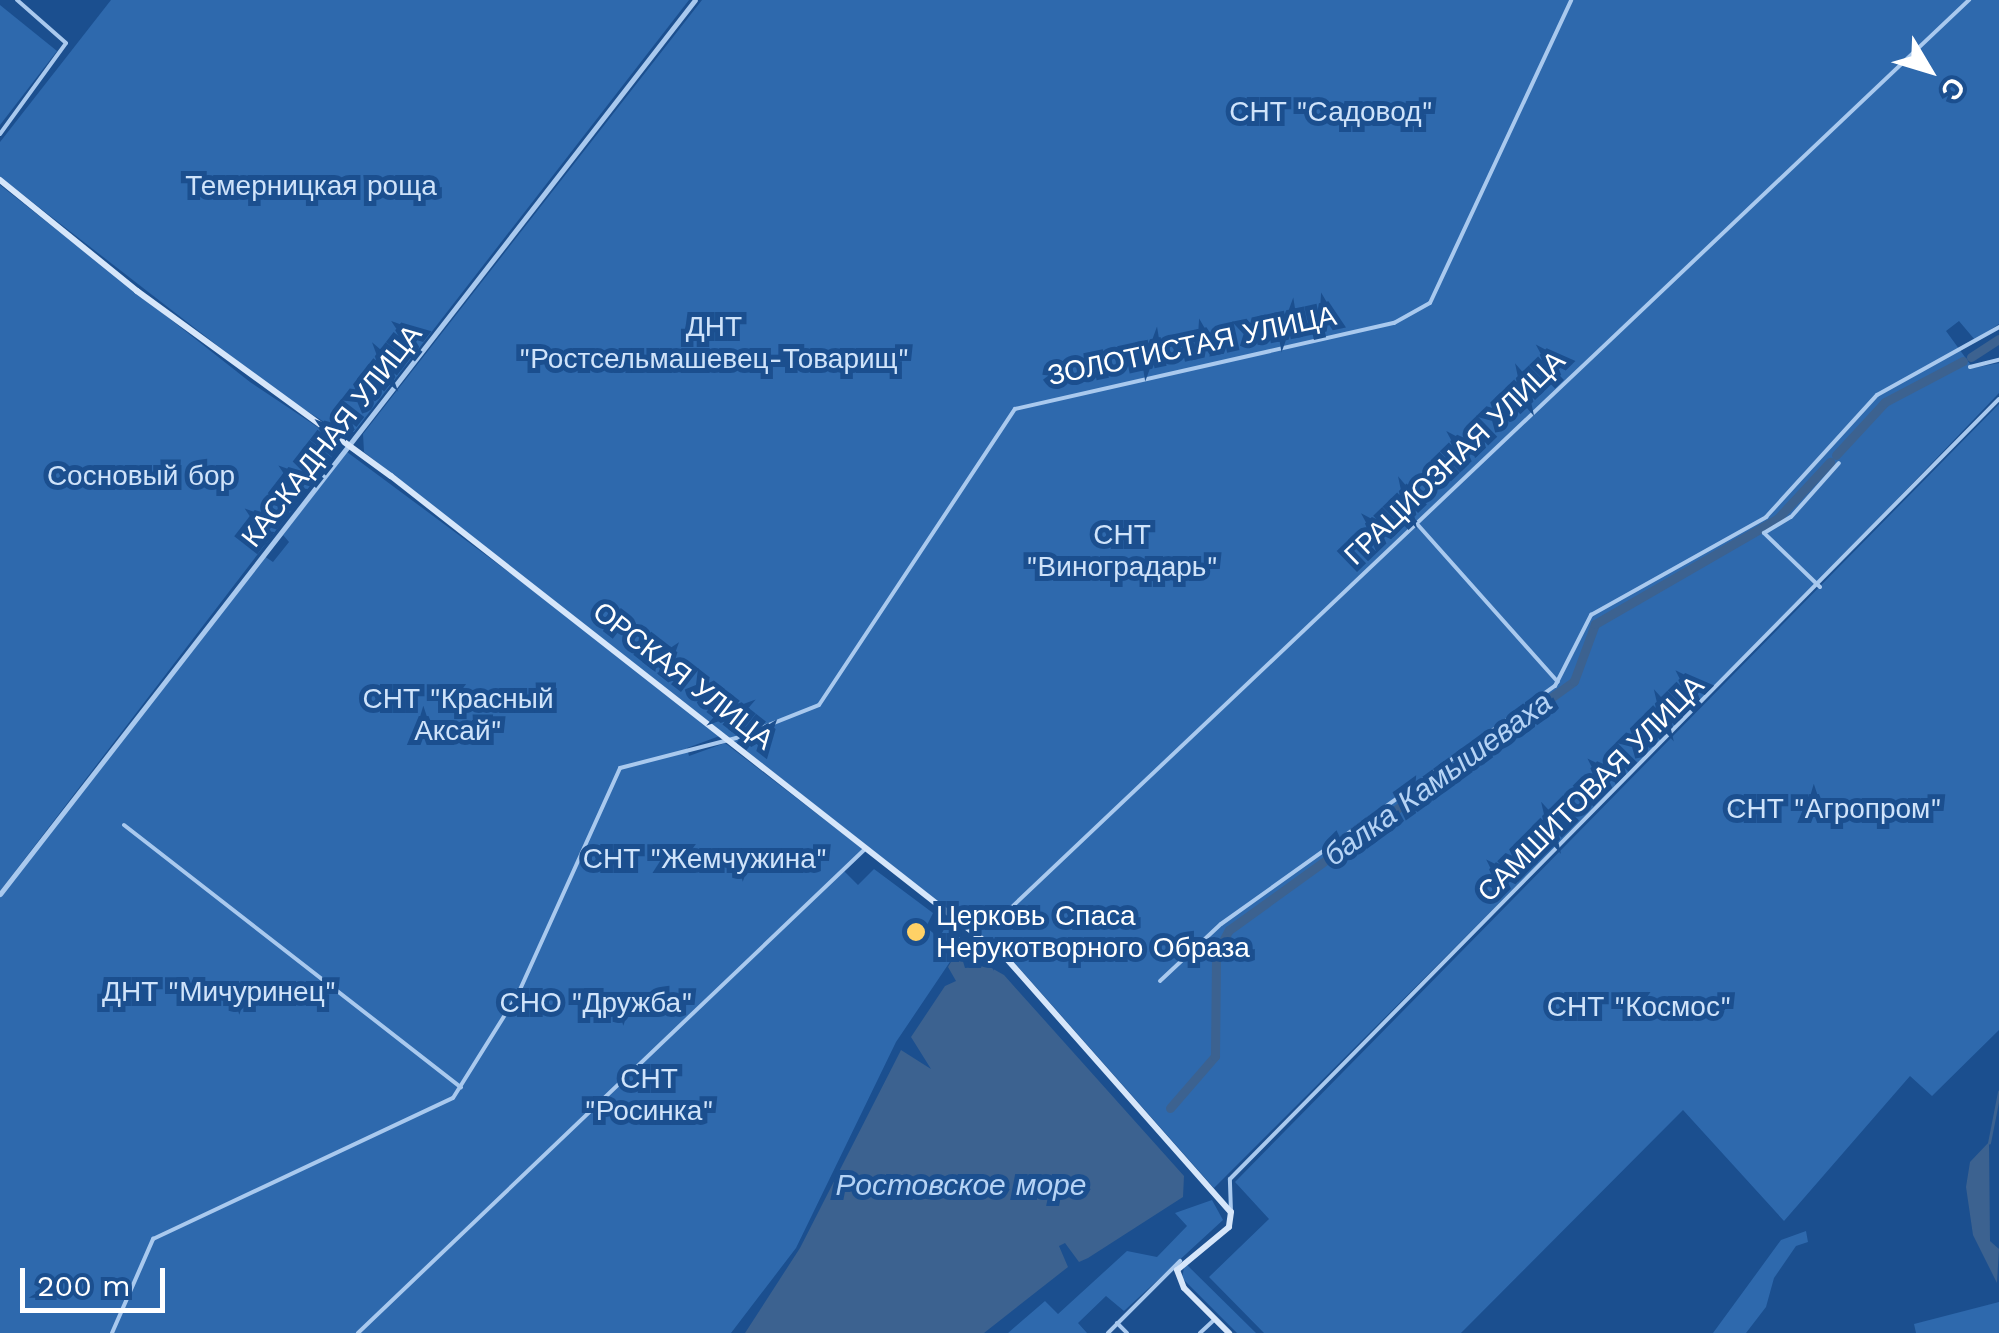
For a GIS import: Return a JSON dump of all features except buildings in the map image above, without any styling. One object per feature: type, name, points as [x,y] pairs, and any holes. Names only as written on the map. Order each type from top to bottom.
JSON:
[{"type":"main road","name":"ОРСКАЯ УЛИЦА","points":[[0,180],[137,291],[350,446],[962,924],[1028,980],[1231,1212]]},
{"type":"main road","points":[[1229,1333],[1180,1283],[1180,1261],[1228,1227],[1231,1212]]},
{"type":"street","points":[[0,134],[66,43],[17,0]]},
{"type":"street","name":"КАСКАДНАЯ УЛИЦА","points":[[0,894],[695,0]]},
{"type":"street","name":"ЗОЛОТИСТАЯ УЛИЦА","points":[[462,1087],[518,994],[620,768],[728,740],[808,711],[826,697],[1014,410],[1394,323],[1430,302],[1571,0]]},
{"type":"street","name":"ГРАЦИОЗНАЯ УЛИЦА","points":[[962,924],[994,923],[1969,0]]},
{"type":"street","points":[[1160,981],[1221,924],[1558,682],[1591,616],[1766,516],[1877,395],[1999,327]]},
{"type":"street","points":[[1970,367],[1999,360]]},
{"type":"street","name":"САМШИТОВАЯ УЛИЦА","points":[[1231,1212],[1230,1180],[1820,586],[1999,399]]},
{"type":"street","points":[[1820,586],[1764,533],[1791,517],[1839,464]]},
{"type":"street","points":[[1417,524],[1558,682]]},
{"type":"street","points":[[112,1333],[153,1240],[442,1106],[462,1087],[124,825]]},
{"type":"street","points":[[358,1333],[865,849]]},
{"type":"street","points":[[1108,1333],[1180,1261]]},
{"type":"street","points":[[1200,1333],[1215,1319]]},
{"type":"street","points":[[1118,1323],[1127,1333]]},
{"type":"green space","name":"Темерницкая роща","points":[[111,0],[689,0],[354,432],[342,433],[281,395],[0,177],[0,142]]},
{"type":"green space","points":[[702,0],[1999,0],[1999,324],[1975,340],[1959,321],[1946,331],[1973,368],[1999,363],[1999,393],[1746,657],[1214,1188],[1013,961],[725,734],[687,748],[689,756],[725,743],[864,850],[843,870],[858,885],[874,869],[933,913],[926,927],[939,938],[946,926],[964,941],[896,1042],[796,1248],[731,1333],[0,1333],[0,896],[264,556],[273,562],[289,542],[283,535],[347,452],[611,648],[364,452],[363,434]]},
{"type":"green space","points":[[0,5],[57,51],[0,125]]},
{"type":"green space","name":"Сосновый бор","points":[[0,185],[250,382],[337,440],[339,448],[0,891]]},
{"type":"green space","points":[[1999,404],[1999,1030],[1932,1096],[1910,1076],[1784,1221],[1683,1110],[1461,1333],[1264,1333],[1209,1277],[1269,1219],[1235,1182]]},
{"type":"green space","points":[[1212,1200],[1223,1220],[1124,1311],[1106,1296],[1078,1323],[1087,1333],[1008,1333],[1045,1301],[1058,1314],[1127,1251],[1157,1257],[1187,1226],[1175,1213]]},
{"type":"green space","points":[[1806,1231],[1808,1242],[1796,1246],[1774,1278],[1766,1307],[1746,1333],[1713,1333],[1781,1240]]},
{"type":"green space","points":[[1185,1263],[1256,1333],[1237,1333],[1182,1278]]},
{"type":"green space","points":[[1999,1302],[1999,1333],[1916,1333],[1914,1324]]},
{"type":"water","name":"Ростовское море","points":[[959,948],[965,968],[988,966],[1004,975],[1184,1176],[1183,1197],[1079,1262],[1065,1243],[1059,1246],[1068,1267],[984,1333],[745,1333],[800,1248],[901,1050],[931,1069],[911,1037],[945,986],[956,981],[948,967]]},
{"type":"water","points":[[1989,1142],[1990,1241],[1999,1249],[1997,1283],[1973,1235],[1966,1187],[1970,1162]]},
{"type":"waterway","name":"балка Камышеваха","points":[[1971,357],[1999,339]]},
{"type":"waterway","name":"балка Камышеваха","points":[[1836,455],[1885,402],[1963,361]]},
{"type":"waterway","name":"балка Камышеваха","points":[[1170,1108],[1215,1056],[1216,954],[1229,930],[1574,681],[1595,624],[1777,519],[1830,462]]},
{"type":"waterway","points":[[1989,1143],[1999,1092]]},
{"type":"place","name":"Церковь Спаса Нерукотворного Образа","points":[[916,932]]},
{"type":"park label","name":"СНТ \"Садовод\"","points":[[1331,112]]},
{"type":"park label","name":"ДНТ \"Ростсельмашевец-Товарищ\"","points":[[714,343]]},
{"type":"park label","name":"СНТ \"Виноградарь\"","points":[[1122,551]]},
{"type":"park label","name":"СНТ \"Красный Аксай\"","points":[[458,715]]},
{"type":"park label","name":"СНТ \"Агропром\"","points":[[1834,809]]},
{"type":"park label","name":"СНТ \"Жемчужина\"","points":[[705,859]]},
{"type":"park label","name":"ДНТ \"Мичуринец\"","points":[[219,992]]},
{"type":"park label","name":"СНО \"Дружба\"","points":[[596,1003]]},
{"type":"park label","name":"СНТ \"Космос\"","points":[[1639,1007]]},
{"type":"park label","name":"СНТ \"Росинка\"","points":[[649,1095]]}]
